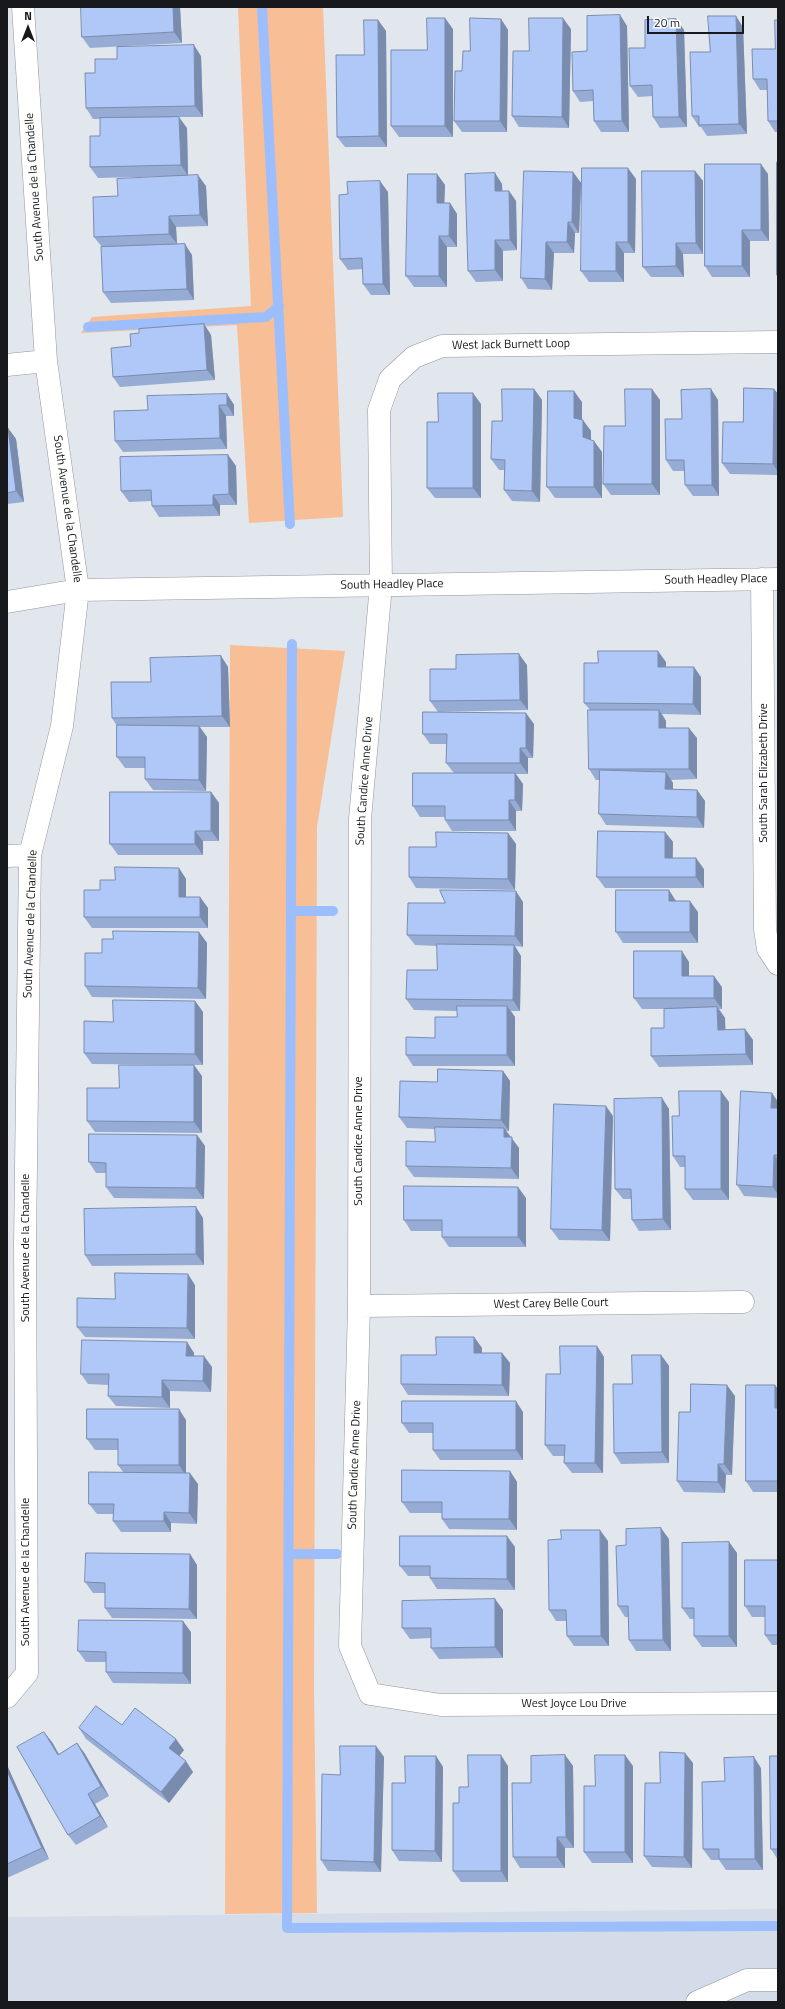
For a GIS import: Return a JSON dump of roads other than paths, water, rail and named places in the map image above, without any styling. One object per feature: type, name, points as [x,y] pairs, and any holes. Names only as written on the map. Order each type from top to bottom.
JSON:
[{"type":"street","name":"South Avenue de la Chandelle","points":[[7,1697],[27,1673],[16,1246],[30,855],[62,726],[78,590],[46,361],[23,7]]},
{"type":"street","name":"West Jack Burnett Loop","points":[[381,585],[379,410],[390,379],[414,357],[442,346],[778,342]]},
{"type":"street","points":[[7,365],[46,361]]},
{"type":"street","name":"South Headley Place","points":[[7,602],[78,590],[770,579]]},
{"type":"street","name":"South Sarah Elizabeth Drive","points":[[770,579],[765,929],[768,949],[778,964]]},
{"type":"street","name":"South Candice Anne Drive","points":[[370,1694],[350,1646],[359,1306],[360,819],[381,585]]},
{"type":"street","points":[[7,856],[30,855]]},
{"type":"street","name":"West Carey Belle Court","points":[[359,1306],[743,1302]]},
{"type":"street","name":"West Joyce Lou Drive","points":[[370,1694],[441,1705],[778,1703]]},
{"type":"street","points":[[697,2002],[747,1980],[778,1980]]},
{"type":"waterway","points":[[262,7],[290,524]]},
{"type":"waterway","points":[[88,327],[266,317],[279,306]]},
{"type":"waterway","points":[[292,644],[287,1928],[778,1926]]},
{"type":"waterway","points":[[291,911],[333,911]]},
{"type":"waterway","points":[[288,1554],[337,1554]]}]
